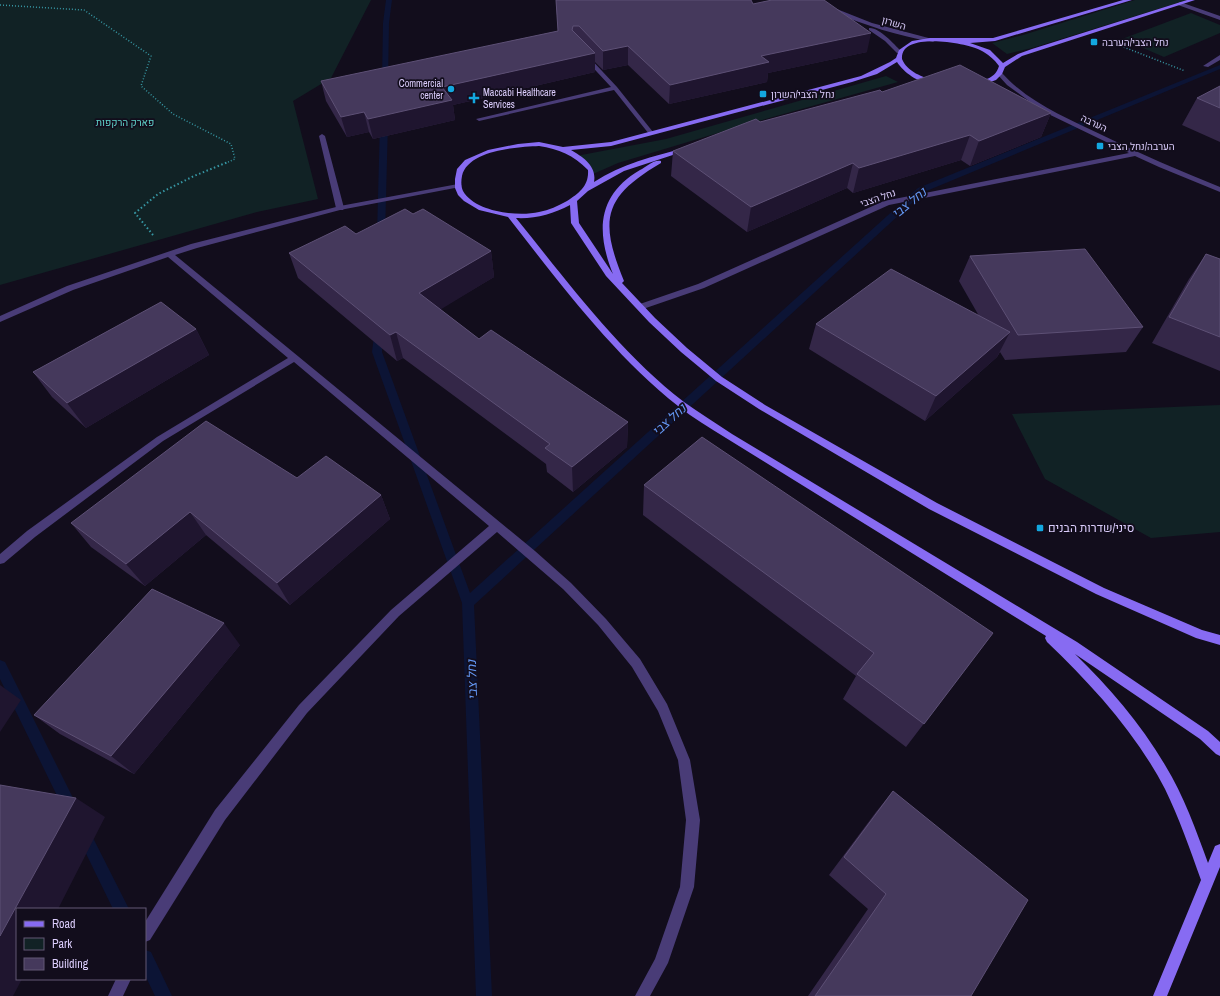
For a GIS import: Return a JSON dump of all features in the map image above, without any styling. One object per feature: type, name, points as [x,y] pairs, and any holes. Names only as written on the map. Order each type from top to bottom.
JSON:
[{"type":"street","name":"השרון","points":[[810,0],[852,18],[898,34],[933,40]]},
{"type":"street","points":[[563,149],[611,144],[856,80],[881,71],[899,56],[905,47],[914,42],[933,40],[994,40],[1129,0]]},
{"type":"street","points":[[989,89],[969,86],[993,80],[1000,74],[1002,66],[1020,55],[1192,0]]},
{"type":"street","points":[[1180,4],[1220,18]]},
{"type":"street","name":"השרון","points":[[852,18],[887,40],[899,56]]},
{"type":"street","points":[[956,41],[971,44],[989,52],[1002,66]]},
{"type":"street","points":[[581,52],[615,88],[651,133]]},
{"type":"street","points":[[899,56],[902,66],[909,72],[918,77],[940,83],[918,86]]},
{"type":"street","points":[[1206,66],[1220,57]]},
{"type":"street","name":"הערבה","points":[[1000,74],[1009,84],[1048,113]]},
{"type":"street","points":[[479,119],[615,88]]},
{"type":"street","name":"הערבה","points":[[1014,95],[1048,113],[1136,154],[1220,190]]},
{"type":"street","points":[[322,136],[340,208]]},
{"type":"street","points":[[587,189],[591,179],[591,170],[579,156],[563,149],[539,144],[516,145],[494,149],[478,155],[466,163],[458,175],[458,186],[460,193],[477,206],[510,215],[530,216],[553,210],[573,200],[604,177],[624,169],[685,150],[637,174],[623,185],[614,196],[608,212],[605,231],[612,264],[624,290]]},
{"type":"street","name":"נחל הצבי","points":[[640,307],[701,286],[887,203],[1136,154]]},
{"type":"street","points":[[0,319],[70,288],[194,246],[340,208],[458,186]]},
{"type":"street","points":[[573,200],[575,223],[609,274],[684,350],[719,379],[762,407],[933,506],[1100,591],[1200,634],[1220,640]]},
{"type":"street","points":[[510,215],[568,288],[611,337],[643,370],[681,404],[728,436],[1073,646],[1204,735],[1220,750]]},
{"type":"street","points":[[169,254],[567,586],[602,622],[636,663],[663,708],[684,760],[693,820],[687,887],[661,963],[642,996]]},
{"type":"street","points":[[0,560],[31,534],[160,439],[294,358]]},
{"type":"street","points":[[146,933],[220,815],[303,709],[395,613],[496,526]]},
{"type":"street","points":[[1038,625],[1085,670],[1117,705],[1153,756],[1182,812],[1208,880]]},
{"type":"street","points":[[1160,996],[1220,851]]},
{"type":"street","points":[[116,996],[124,980]]},
{"type":"path","points":[[0,5],[84,10],[151,56],[141,86],[173,114],[231,144],[235,159],[194,176],[158,194],[135,212],[169,254]]},
{"type":"path","points":[[1089,33],[1188,72]]},
{"type":"green space","name":"פארק הרקפות","points":[[0,0],[371,0],[331,78],[293,101],[318,199],[257,212],[0,285]]},
{"type":"green space","points":[[1135,0],[1187,0],[1032,48],[1007,54],[992,43],[1023,35]]},
{"type":"green space","points":[[1191,13],[1220,25],[1220,33],[1164,57],[1122,39]]},
{"type":"green space","points":[[886,76],[898,82],[741,126],[618,163],[593,174],[576,156],[666,139]]},
{"type":"green space","points":[[1220,405],[1220,532],[1151,538],[1045,479],[1012,414]]},
{"type":"building","points":[[556,0],[751,0],[753,4],[772,0],[824,0],[871,33],[761,56],[769,62],[670,85],[628,46],[603,51],[579,26],[573,26],[572,30],[595,53],[442,87],[452,100],[368,119],[364,112],[341,117],[321,81],[558,31]]},
{"type":"building","points":[[960,65],[1051,113],[979,141],[970,135],[859,168],[853,163],[751,207],[673,151],[756,119],[760,122],[880,90],[882,92]]},
{"type":"building","points":[[1220,86],[1220,108],[1197,98]]},
{"type":"building","points":[[405,209],[413,214],[423,209],[491,251],[419,293],[479,339],[491,330],[628,422],[572,467],[545,448],[550,444],[396,332],[390,335],[289,253],[345,226],[356,234]]},
{"type":"building","points":[[1085,249],[1143,327],[1018,335],[970,256]]},
{"type":"building","points":[[1206,254],[1220,259],[1220,337],[1169,317]]},
{"type":"building","points":[[891,269],[1010,332],[936,396],[816,324]]},
{"type":"building","points":[[161,302],[196,329],[67,403],[33,372]]},
{"type":"building","points":[[206,421],[297,478],[326,456],[381,495],[277,583],[190,512],[126,564],[71,523]]},
{"type":"building","points":[[702,437],[993,633],[924,724],[857,674],[874,653],[644,485]]},
{"type":"building","points":[[152,589],[224,623],[111,756],[34,715]]},
{"type":"building","points":[[0,785],[76,798],[0,936]]},
{"type":"building","points":[[893,791],[1028,900],[971,996],[815,996],[886,894],[844,857]]},
{"type":"waterway","points":[[385,81],[386,23],[389,0]]},
{"type":"waterway","name":"נחל צבי","points":[[468,603],[921,190],[1220,67]]},
{"type":"waterway","points":[[381,235],[384,122]]},
{"type":"waterway","points":[[378,330],[377,352],[468,603]]},
{"type":"waterway","name":"נחל צבי","points":[[468,603],[484,996]]},
{"type":"waterway","points":[[0,666],[71,809]]},
{"type":"waterway","points":[[83,833],[120,908]]},
{"type":"waterway","points":[[146,960],[164,996]]},
{"type":"place","name":"נחל הצבי/הערבה","points":[[1094,42]]},
{"type":"place","name":"Commercial center","points":[[451,89]]},
{"type":"place","name":"נחל הצבי/השרון","points":[[763,94]]},
{"type":"place","name":"Maccabi Healthcare Services","points":[[474,98]]},
{"type":"place","name":"הערבה/נחל הצבי","points":[[1100,146]]},
{"type":"place","name":"סיני/שדרות הבנים","points":[[1040,528]]}]
